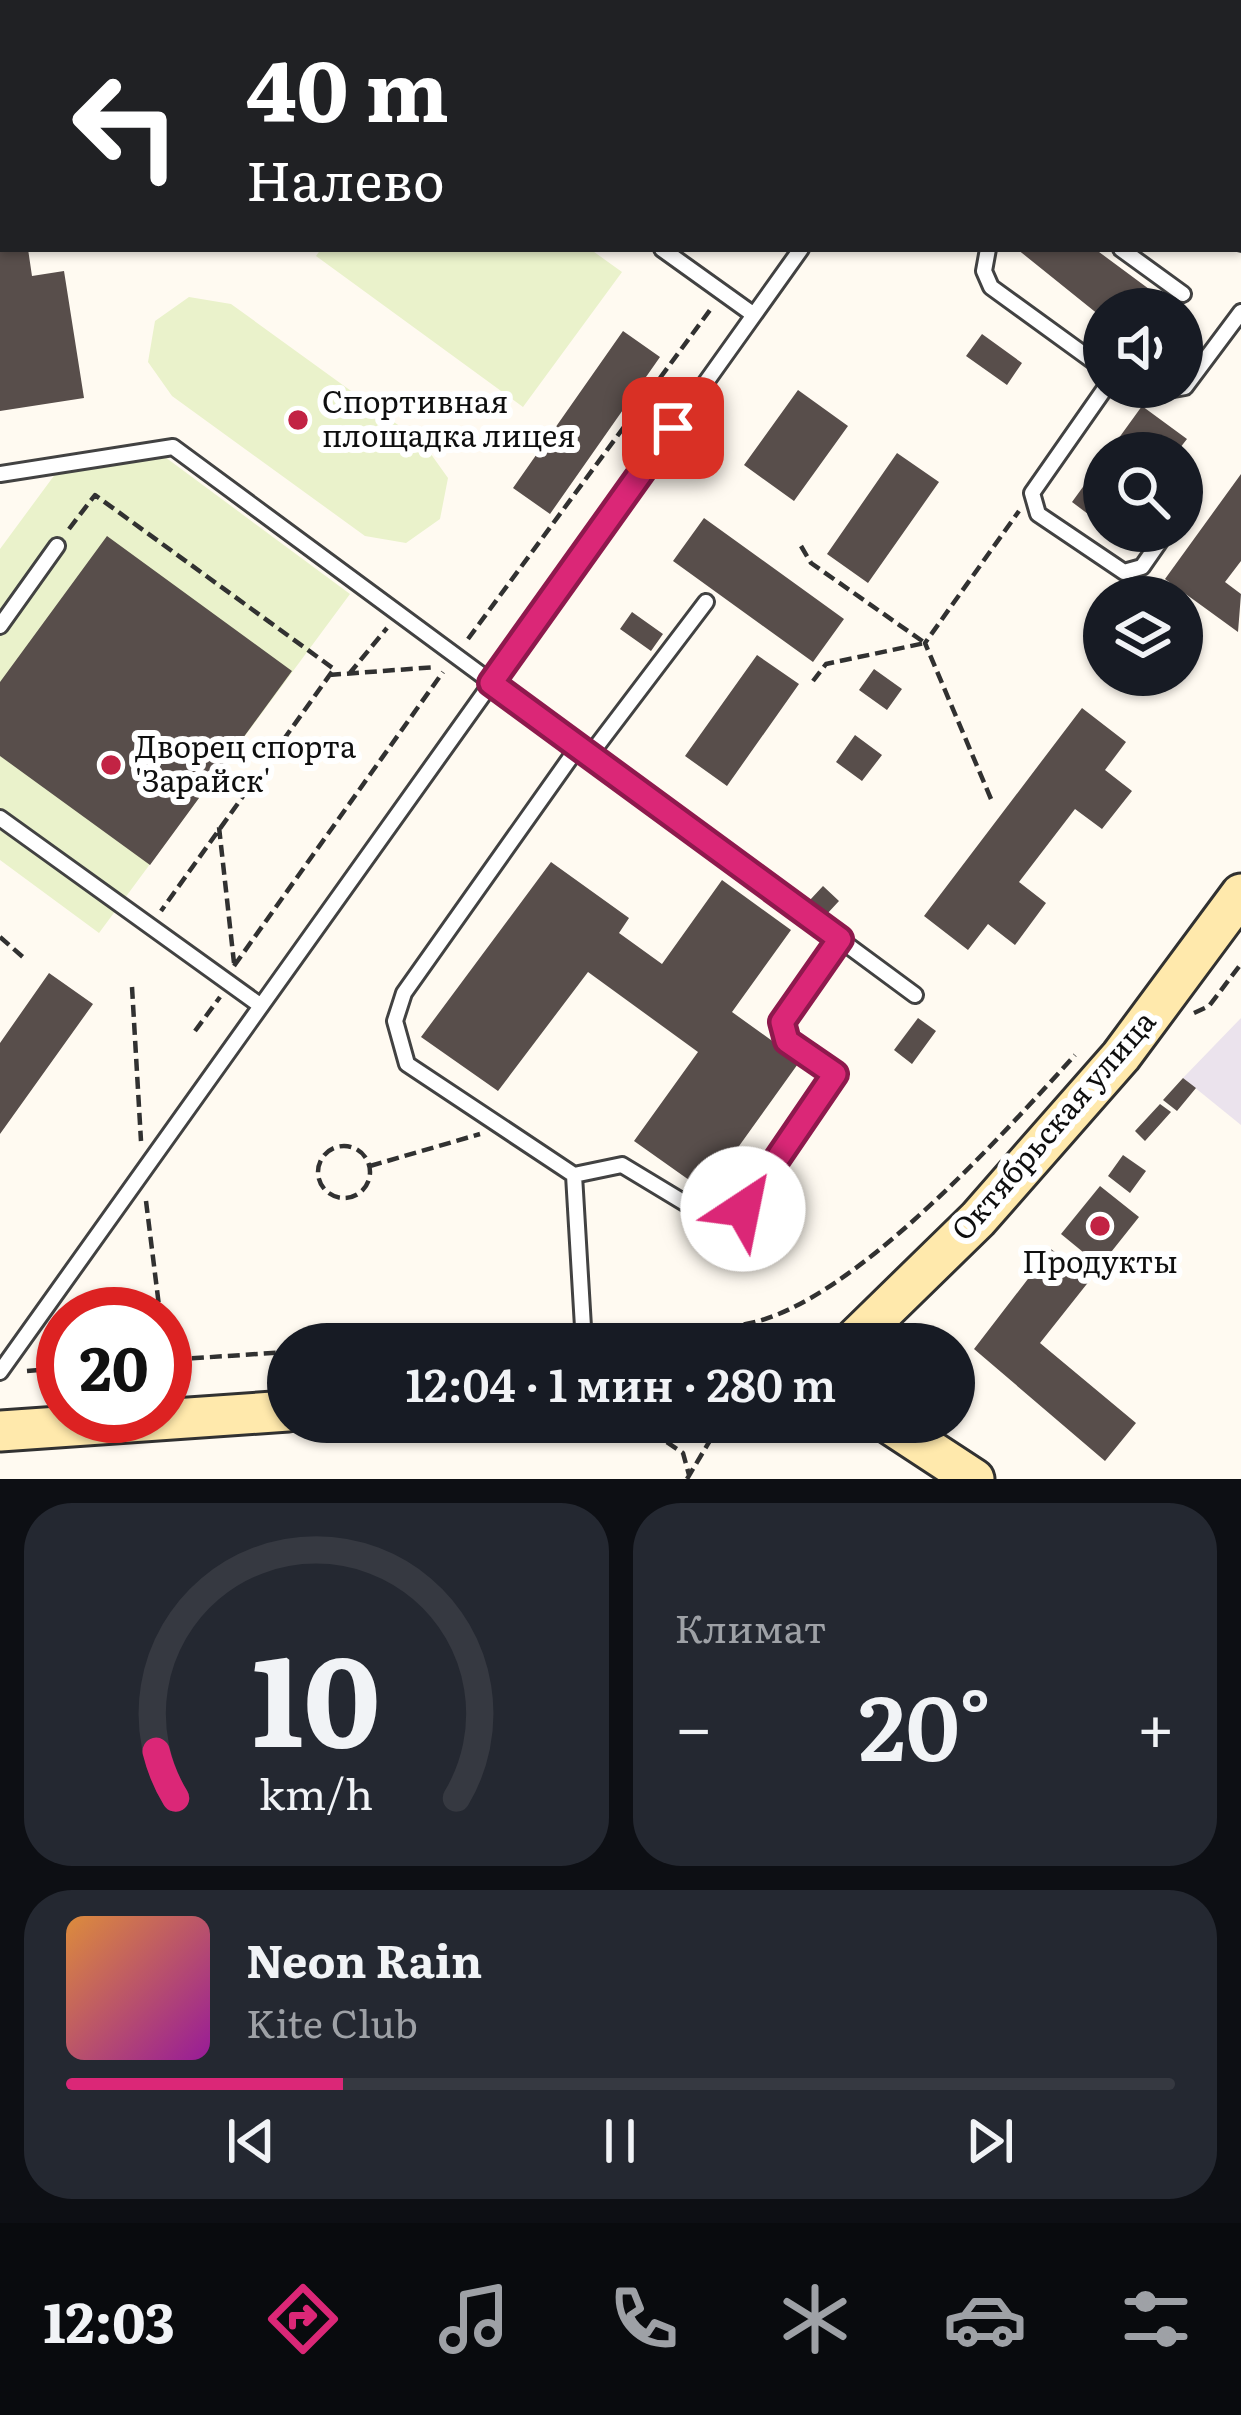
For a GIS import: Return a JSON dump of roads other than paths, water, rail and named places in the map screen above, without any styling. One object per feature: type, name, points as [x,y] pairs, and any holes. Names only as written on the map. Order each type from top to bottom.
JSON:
[{"type":"main road","name":"Октябрьская улица","points":[[872,1323],[978,1219],[1107,1073],[1241,894]]},
{"type":"main road","points":[[0,1431],[267,1412]]},
{"type":"main road","points":[[918,1443],[974,1479]]},
{"type":"lane","points":[[666,252],[754,315]]},
{"type":"lane","points":[[0,1372],[799,252]]},
{"type":"lane","points":[[987,252],[984,271],[991,287],[1083,354]]},
{"type":"lane","points":[[1125,252],[1175,288]]},
{"type":"lane","points":[[1203,362],[1241,312]]},
{"type":"lane","points":[[1083,544],[1038,514],[1031,493],[1091,408]]},
{"type":"lane","points":[[0,474],[173,447],[451,661],[491,683],[915,994]]},
{"type":"lane","points":[[0,626],[57,546]]},
{"type":"lane","points":[[1094,552],[1124,572],[1142,567],[1153,552]]},
{"type":"lane","points":[[706,602],[584,751],[404,992],[395,1021],[407,1064],[574,1175],[622,1165],[713,1220],[730,1218],[743,1209],[835,1074],[787,1041],[782,1022],[840,939]]},
{"type":"lane","points":[[0,818],[261,1006]]},
{"type":"lane","points":[[574,1175],[583,1323]]},
{"type":"place","name":"Спортивная площадка лицея","points":[[298,420]]},
{"type":"place","name":"Дворец спорта 'Зарайск'","points":[[111,765]]},
{"type":"place","name":"Продукты","points":[[1100,1226]]}]
